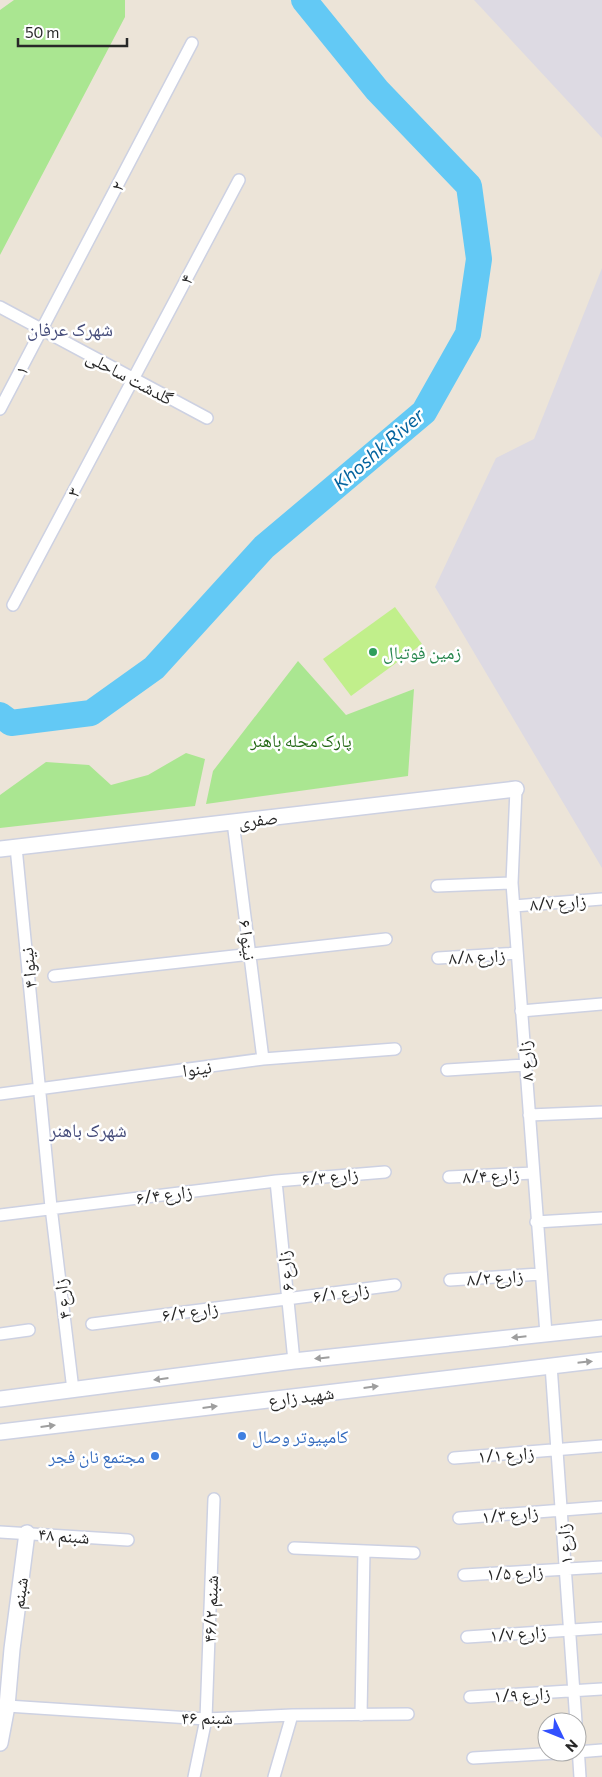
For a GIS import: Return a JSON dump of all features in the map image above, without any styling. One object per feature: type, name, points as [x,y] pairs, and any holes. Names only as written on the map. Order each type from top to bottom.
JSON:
[{"type":"street","name":"۲","points":[[42,330],[192,42]]},
{"type":"street","name":"۴","points":[[133,379],[239,180]]},
{"type":"street","name":"گلدشت ساحلی","points":[[0,307],[207,418]]},
{"type":"street","name":"۱","points":[[0,409],[42,330]]},
{"type":"street","name":"۳","points":[[13,605],[133,379]]},
{"type":"street","name":"صفری","points":[[0,849],[516,789]]},
{"type":"street","name":"۸ زارع","points":[[516,789],[512,883],[536,1222],[546,1334]]},
{"type":"street","name":"۶ نینوا","points":[[233,822],[263,1059]]},
{"type":"street","name":"۴ نینوا","points":[[16,847],[51,1207]]},
{"type":"street","points":[[437,886],[512,883]]},
{"type":"street","name":"۸/۷ زارع","points":[[514,906],[602,899]]},
{"type":"street","points":[[54,976],[386,939]]},
{"type":"street","name":"۸/۸ زارع","points":[[438,958],[517,954]]},
{"type":"street","points":[[521,1011],[602,1004]]},
{"type":"street","name":"نینوا","points":[[0,1094],[263,1059],[396,1049]]},
{"type":"street","points":[[447,1070],[525,1065]]},
{"type":"street","points":[[529,1116],[602,1112]]},
{"type":"street","name":"۶/۳ زارع","points":[[276,1181],[385,1172]]},
{"type":"street","name":"۸/۴ زارع","points":[[449,1177],[533,1173]]},
{"type":"street","name":"۶/۴ زارع","points":[[0,1215],[51,1207],[276,1181]]},
{"type":"street","name":"۶ زارع","points":[[276,1181],[294,1361]]},
{"type":"street","name":"۴ زارع","points":[[51,1207],[73,1390]]},
{"type":"street","points":[[536,1222],[602,1218]]},
{"type":"street","name":"۸/۲ زارع","points":[[450,1280],[540,1274]]},
{"type":"street","name":"۶/۱ زارع","points":[[288,1299],[394,1285]]},
{"type":"street","name":"۶/۲ زارع","points":[[92,1324],[288,1299]]},
{"type":"street","name":"شهید زارع","points":[[0,1398],[294,1361],[602,1328]]},
{"type":"street","points":[[0,1334],[29,1330]]},
{"type":"street","name":"شهید زارع","points":[[0,1432],[602,1360]]},
{"type":"street","name":"۱ زارع","points":[[550,1365],[575,1712]]},
{"type":"street","name":"۱/۱ زارع","points":[[454,1458],[602,1446]]},
{"type":"street","name":"۴۶/۲ شبنم","points":[[194,1777],[206,1719],[214,1498]]},
{"type":"street","name":"۱/۳ زارع","points":[[459,1518],[602,1507]]},
{"type":"street","name":"۴۸ شبنم","points":[[0,1532],[27,1532],[128,1540]]},
{"type":"street","name":"شبنم","points":[[1,1735],[7,1706],[6,1648],[27,1532]]},
{"type":"street","points":[[294,1548],[414,1553]]},
{"type":"street","points":[[361,1715],[364,1551]]},
{"type":"street","name":"۱/۵ زارع","points":[[464,1575],[602,1567]]},
{"type":"street","name":"۱/۷ زارع","points":[[467,1637],[602,1628]]},
{"type":"street","name":"۱/۹ زارع","points":[[470,1697],[602,1689]]},
{"type":"street","name":"۴۶ شبنم","points":[[7,1706],[206,1719],[292,1715],[408,1714]]},
{"type":"street","points":[[274,1777],[292,1715]]},
{"type":"street","points":[[587,1751],[602,1750]]},
{"type":"street","points":[[473,1758],[537,1754]]},
{"type":"street","points":[[578,1762],[580,1777]]},
{"type":"shaded area","points":[[474,0],[602,0],[602,138]]},
{"type":"shaded area","points":[[602,268],[602,868],[435,587],[496,458],[534,439]]},
{"type":"green space","points":[[14,0],[125,0],[125,17],[0,255],[0,10]]},
{"type":"green space","name":"زمین فوتبال","points":[[395,607],[422,644],[351,696],[323,659]]},
{"type":"green space","name":"پارک محله باهنر","points":[[298,661],[346,715],[414,689],[408,776],[206,804],[213,771]]},
{"type":"green space","points":[[186,753],[205,759],[195,806],[0,828],[0,795],[46,762],[89,765],[111,785],[148,775]]},
{"type":"waterway","name":"Khoshk River","points":[[0,715],[11,723],[91,713],[154,668],[264,547],[424,412],[468,334],[479,259],[469,186],[377,90],[304,0]]},
{"type":"place","name":"زمین فوتبال","points":[[373,652]]},
{"type":"place","name":"کامپیوتر وصال","points":[[242,1436]]},
{"type":"place","name":"مجتمع نان فجر","points":[[155,1456]]},
{"type":"district","name":"شهرک عرفان","points":[[70,328]]},
{"type":"district","name":"شهرک باهنر","points":[[88,1129]]}]
